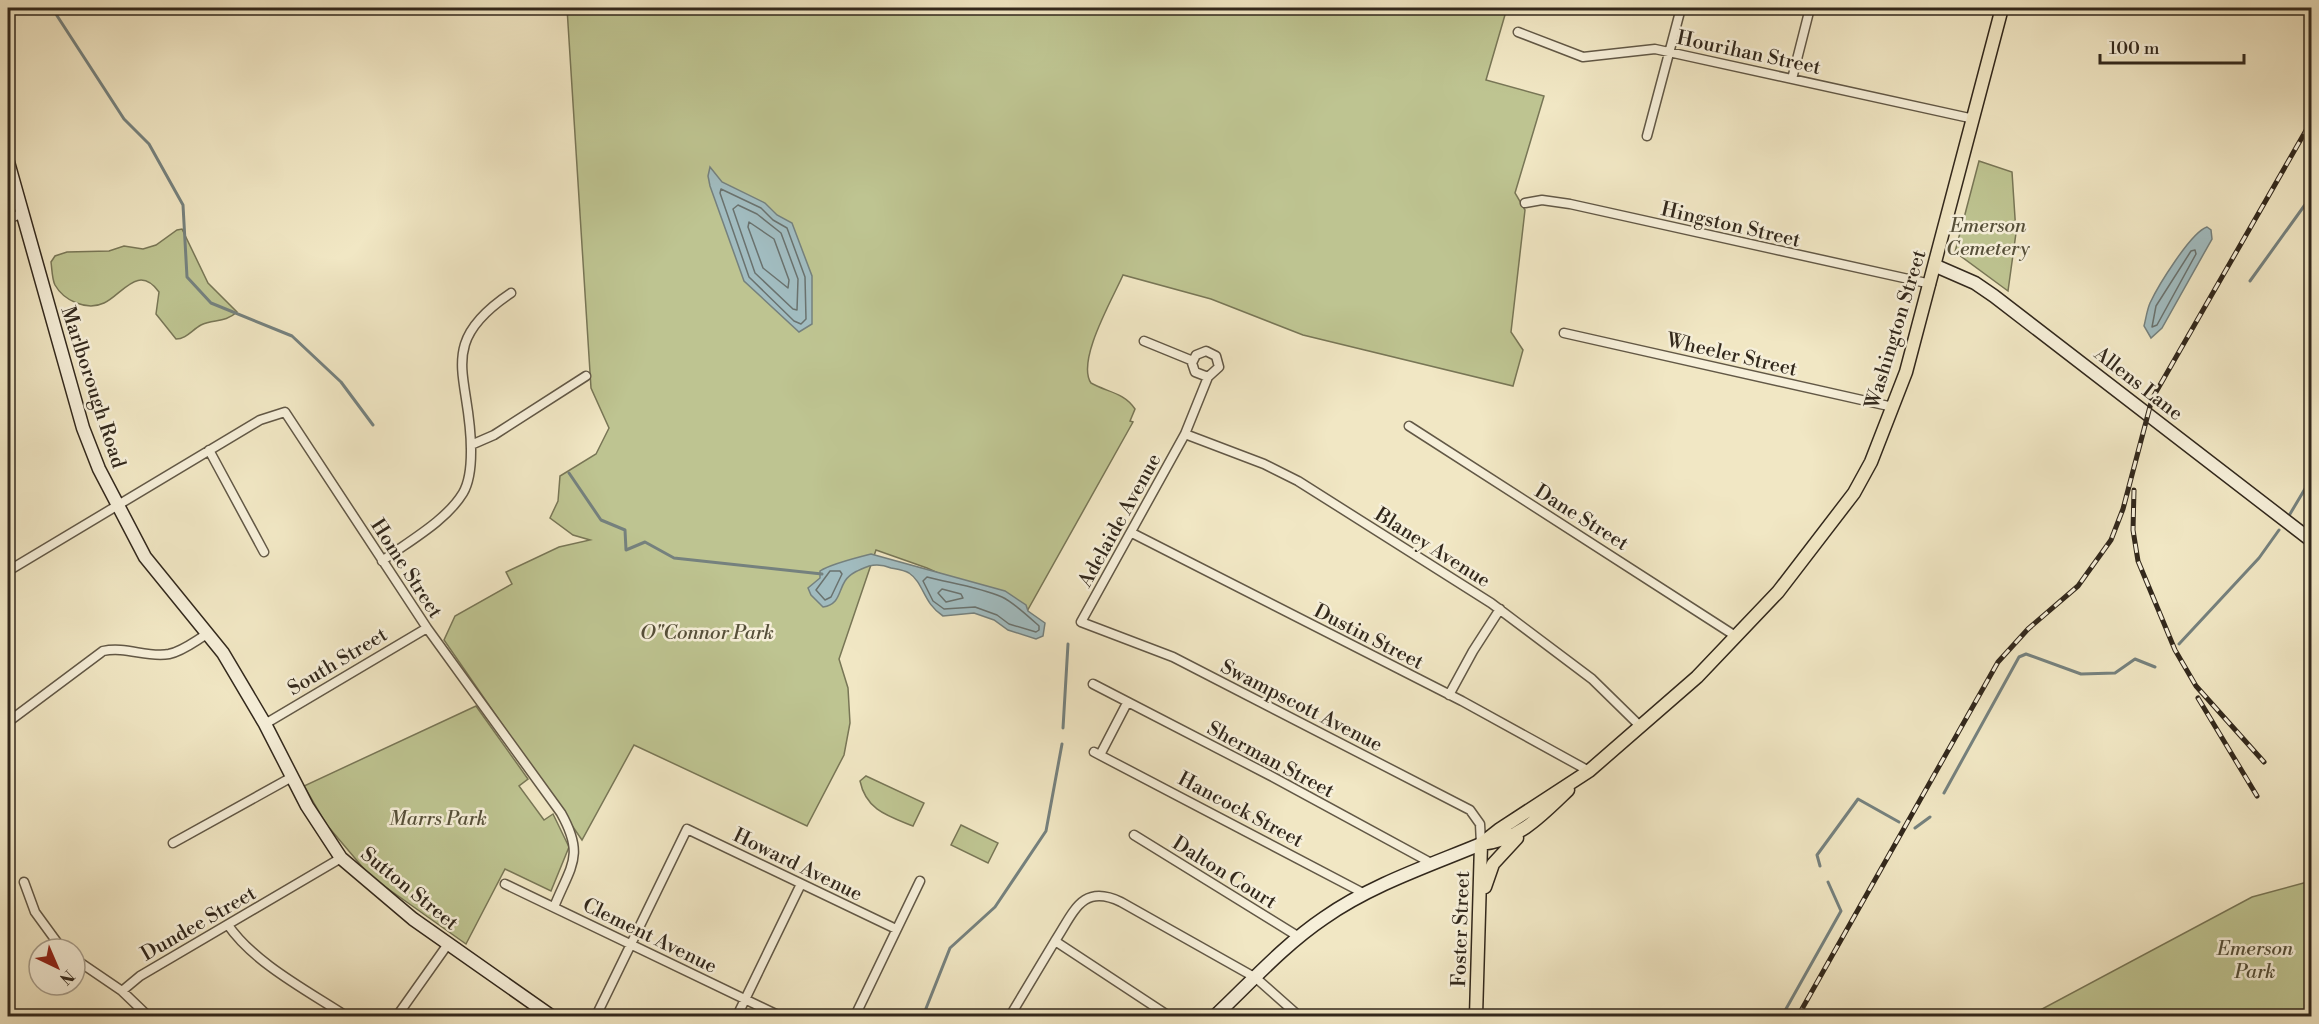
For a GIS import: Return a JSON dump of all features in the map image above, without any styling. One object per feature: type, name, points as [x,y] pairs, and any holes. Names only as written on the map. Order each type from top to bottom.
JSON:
[{"type":"main road","name":"Washington Street","points":[[1481,844],[1499,842],[1530,825],[1641,727],[1737,637],[1778,592],[1864,477],[1906,372],[1936,266],[2002,8]]},
{"type":"main road","name":"Washington Street","points":[[1481,844],[1589,771]]},
{"type":"main road","points":[[1480,903],[1493,864],[1530,825]]},
{"type":"main road","name":"Foster Street","points":[[1476,1017],[1481,844]]},
{"type":"street","points":[[1647,136],[1681,8]]},
{"type":"street","points":[[1792,79],[1810,8]]},
{"type":"street","name":"Hourihan Street","points":[[1518,32],[1583,57],[1655,49],[1974,119]]},
{"type":"street","name":"Marlborough Road","points":[[8,162],[76,406],[99,469],[153,570],[232,667],[265,724]]},
{"type":"street","name":"Hingston Street","points":[[1524,203],[1542,200],[1570,204],[1931,284]]},
{"type":"street","points":[[8,219],[23,213]]},
{"type":"street","name":"Allens Lane","points":[[1936,266],[1967,279],[1994,297],[2312,541]]},
{"type":"street","points":[[382,561],[437,520],[458,500],[469,475],[471,445],[463,371],[464,342],[481,316],[511,293]]},
{"type":"street","name":"Wheeler Street","points":[[1564,333],[1893,407]]},
{"type":"street","points":[[1144,341],[1193,361]]},
{"type":"street","points":[[1206,351],[1216,356],[1219,367],[1208,377],[1195,372],[1193,361],[1196,355],[1206,351]]},
{"type":"street","points":[[471,445],[494,435],[586,376]]},
{"type":"street","name":"Adelaide Avenue","points":[[1081,622],[1185,434],[1208,377]]},
{"type":"street","name":"Home Street","points":[[8,571],[260,420],[285,412],[427,628],[561,813],[573,835],[575,851],[554,907]]},
{"type":"street","name":"Dane Street","points":[[1408,426],[1737,637]]},
{"type":"street","name":"Blaney Avenue","points":[[1185,434],[1264,464],[1298,481],[1500,609],[1592,679],[1641,727]]},
{"type":"street","points":[[209,450],[264,552]]},
{"type":"street","name":"Dustin Street","points":[[1132,533],[1449,695],[1589,771]]},
{"type":"street","points":[[1449,695],[1473,651],[1500,609]]},
{"type":"street","name":"Swampscott Avenue","points":[[1081,622],[1173,657],[1470,810],[1480,824],[1481,844]]},
{"type":"street","name":"South Street","points":[[265,724],[427,628]]},
{"type":"street","points":[[8,722],[103,651],[122,649],[148,654],[170,654],[207,634]]},
{"type":"street","name":"Sherman Street","points":[[1093,684],[1271,776],[1433,864]]},
{"type":"street","name":"Hancock Street","points":[[1127,703],[1097,753],[1365,894]]},
{"type":"street","name":"Sutton Street","points":[[265,724],[321,829],[341,858],[381,894],[549,1016]]},
{"type":"street","points":[[173,843],[292,777]]},
{"type":"street","name":"Howard Avenue","points":[[630,943],[687,829],[896,929]]},
{"type":"street","name":"Dalton Court","points":[[1134,835],[1299,937]]},
{"type":"street","name":"Washington Street","points":[[1215,1017],[1321,919],[1365,894],[1481,844]]},
{"type":"street","name":"Dundee Street","points":[[123,991],[140,976],[341,858]]},
{"type":"street","points":[[24,882],[35,912],[53,937]]},
{"type":"street","points":[[855,1017],[920,882]]},
{"type":"street","name":"Clement Avenue","points":[[505,884],[780,1017]]},
{"type":"street","points":[[737,1017],[801,884]]},
{"type":"street","points":[[1010,1017],[1055,941],[1085,900],[1102,894],[1122,902],[1256,978],[1299,1017]]},
{"type":"street","points":[[228,925],[240,942],[257,956],[346,1017]]},
{"type":"street","points":[[1055,941],[1168,1017]]},
{"type":"street","points":[[596,1017],[630,943]]},
{"type":"street","points":[[397,1017],[448,944]]},
{"type":"street","points":[[87,967],[123,991],[148,1017]]},
{"type":"green space","name":"O\"Connor Park","points":[[567,8],[1507,8],[1486,80],[1544,96],[1515,193],[1525,210],[1511,332],[1523,350],[1513,386],[1303,335],[1211,299],[1123,275],[1092,345],[1088,360],[1088,373],[1091,383],[1131,403],[1135,409],[1130,421],[1133,422],[1026,613],[927,568],[876,550],[839,659],[848,688],[850,723],[844,755],[807,826],[634,745],[582,840],[444,640],[455,616],[512,584],[506,572],[559,547],[590,540],[573,535],[550,518],[558,501],[560,476],[596,454],[609,428],[591,388]]},
{"type":"green space","name":"Emerson Cemetery","points":[[1979,161],[2012,172],[2016,233],[2008,291],[1955,252]]},
{"type":"green space","points":[[182,229],[208,283],[237,312],[233,315],[201,325],[186,336],[176,339],[156,314],[159,292],[144,280],[130,284],[104,303],[90,306],[70,300],[55,285],[51,262],[55,256],[67,252],[109,251],[124,246],[143,249],[156,245]]},
{"type":"green space","name":"Marrs Park","points":[[476,706],[528,779],[519,786],[544,820],[553,814],[569,847],[551,891],[505,869],[466,944],[370,876],[326,824],[304,786]]},
{"type":"green space","points":[[866,776],[924,803],[913,826],[879,811],[867,799],[860,781]]},
{"type":"green space","points":[[961,825],[998,843],[988,863],[951,845]]},
{"type":"green space","name":"Emerson Park","points":[[2311,881],[2311,1016],[2029,1016],[2252,897]]},
{"type":"water","points":[[710,167],[722,182],[765,203],[777,215],[792,223],[812,276],[812,324],[799,332],[744,281],[710,186],[708,176]]},
{"type":"water","points":[[2207,227],[2211,230],[2212,239],[2162,328],[2151,338],[2144,326],[2150,303],[2184,249],[2200,231]]},
{"type":"water","points":[[871,554],[1005,591],[1026,605],[1028,611],[1045,623],[1043,636],[1036,639],[1008,630],[994,620],[974,613],[943,616],[931,605],[914,577],[902,570],[883,566],[869,566],[847,578],[836,600],[829,605],[823,607],[811,595],[808,588],[820,578],[820,571]]},
{"type":"waterway","points":[[52,8],[124,119],[149,144],[183,205],[187,277],[211,303],[292,336],[341,382],[373,425]]},
{"type":"waterway","points":[[2250,281],[2312,195]]},
{"type":"waterway","points":[[569,473],[601,520],[625,530],[626,550],[645,542],[674,558],[822,574]]},
{"type":"waterway","points":[[2290,514],[2312,477]]},
{"type":"waterway","points":[[2179,644],[2259,558],[2279,530]]},
{"type":"waterway","points":[[1063,728],[1068,644]]},
{"type":"waterway","points":[[1944,793],[2019,657],[2026,654],[2081,674],[2115,673],[2135,659],[2155,667]]},
{"type":"waterway","points":[[923,1016],[950,948],[995,907],[1046,831],[1062,744]]},
{"type":"waterway","points":[[1820,866],[1817,855],[1858,799],[1899,822]]},
{"type":"waterway","points":[[1915,828],[1930,817]]},
{"type":"waterway","points":[[1782,1016],[1841,911],[1828,882]]},
{"type":"railway","points":[[1798,1016],[1998,662],[2028,629],[2078,586],[2111,540],[2123,509],[2152,399],[2312,120]]},
{"type":"railway","points":[[2134,490],[2133,530],[2138,561],[2175,650],[2196,686],[2264,762]]},
{"type":"railway","points":[[2198,698],[2257,796]]}]
